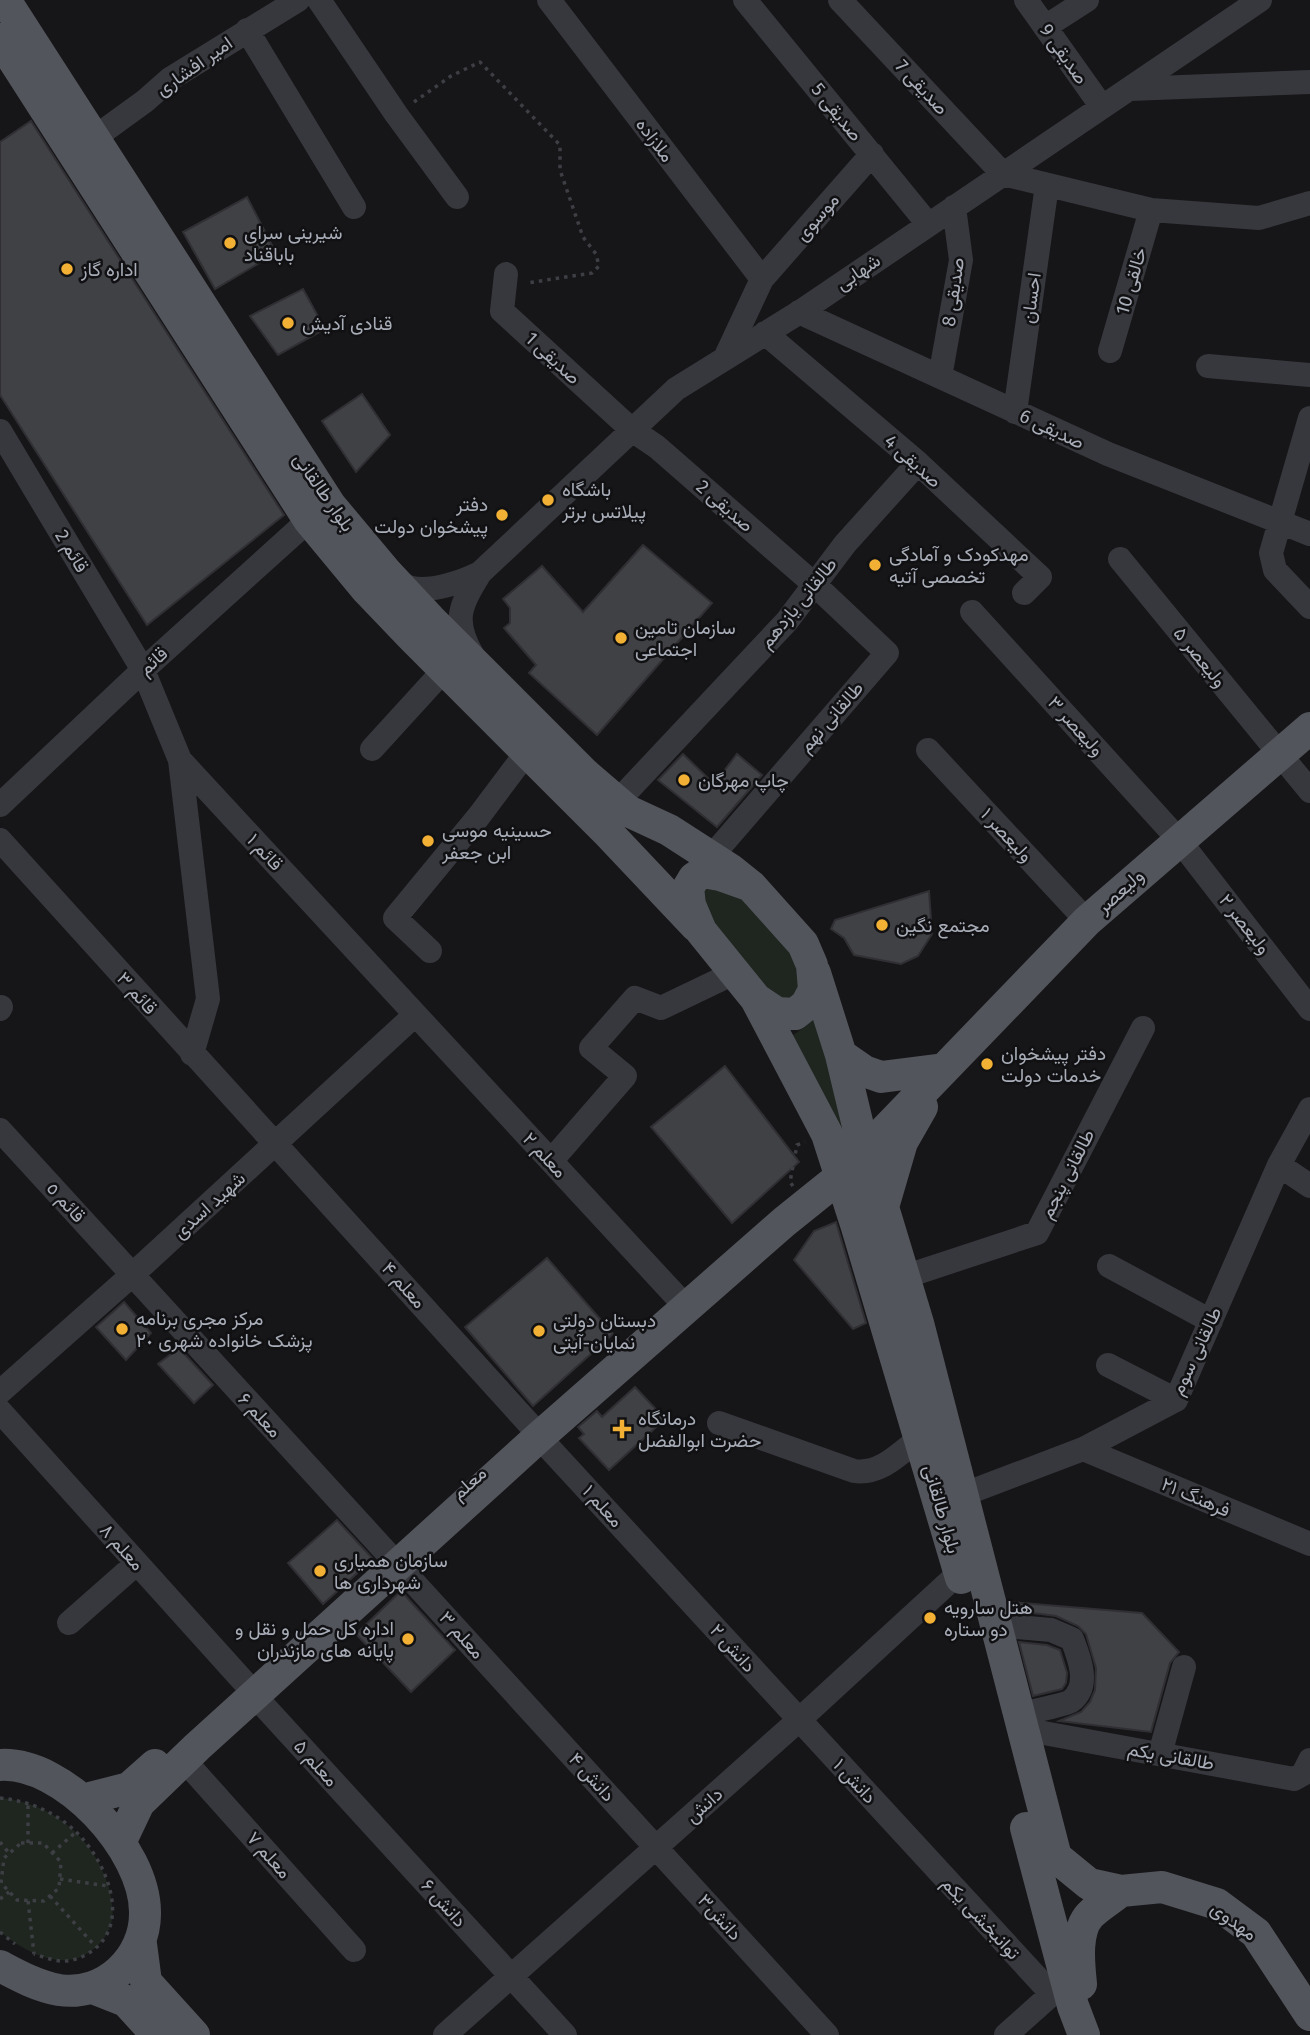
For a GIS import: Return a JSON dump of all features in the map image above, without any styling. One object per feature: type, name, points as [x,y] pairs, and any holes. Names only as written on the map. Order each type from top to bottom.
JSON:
[{"type":"main road","name":"بلوار طالقانی","points":[[5,0],[330,505],[387,573],[585,774],[628,811],[669,830],[751,886],[803,944],[841,1055],[864,1151],[884,1207],[904,1277],[1056,1857],[1089,1884],[1121,1891]]},
{"type":"main road","name":"بلوار طالقانی","points":[[0,39],[309,520],[367,590],[701,931]]},
{"type":"main road","name":"ولیعصر","points":[[840,1177],[1087,921],[1310,728]]},
{"type":"main road","points":[[636,863],[659,868],[671,858],[671,844],[648,821]]},
{"type":"main road","points":[[751,886],[703,872],[694,878],[688,888],[690,905],[701,931],[756,999],[778,1013],[795,1014],[806,1005],[814,990],[812,965]]},
{"type":"main road","name":"بلوار طالقانی","points":[[756,999],[827,1134],[856,1224],[960,1572],[1059,1988],[1073,2006],[1086,2035]]},
{"type":"main road","points":[[841,1055],[864,1071],[881,1077],[944,1069]]},
{"type":"main road","points":[[884,1207],[902,1142],[944,1069]]},
{"type":"main road","name":"معلم","points":[[536,1432],[675,1295],[816,1171],[822,1160],[827,1134]]},
{"type":"main road","name":"معلم","points":[[82,1800],[130,1788],[250,1689],[536,1432],[840,1177]]},
{"type":"main road","points":[[784,1222],[817,1209],[831,1209],[856,1224]]},
{"type":"main road","name":"معلم","points":[[121,1843],[139,1803],[184,1760],[250,1689]]},
{"type":"main road","points":[[0,1765],[32,1770],[63,1785],[82,1800],[121,1843],[140,1882],[145,1912],[141,1944],[146,1982],[194,2035]]},
{"type":"main road","name":"مهدوی","points":[[1121,1891],[1162,1887],[1217,1904],[1256,1933],[1310,2015]]},
{"type":"main road","points":[[1086,2035],[1078,1960],[1079,1942],[1088,1917],[1121,1891]]},
{"type":"main road","points":[[93,1988],[121,1971],[141,1944]]},
{"type":"main road","points":[[0,1966],[33,1968],[61,1990],[93,1988],[125,2001],[157,2035]]},
{"type":"street","name":"امیر افشاری","points":[[94,138],[170,79],[298,0]]},
{"type":"street","points":[[319,0],[396,114],[457,197]]},
{"type":"street","name":"ملازاده","points":[[549,0],[762,279]]},
{"type":"street","name":"صدیقی 5","points":[[745,0],[928,224]]},
{"type":"street","name":"صدیقی 7","points":[[840,0],[1003,174]]},
{"type":"street","name":"صدیقی 9","points":[[1026,0],[1102,107]]},
{"type":"street","points":[[1045,27],[1087,0]]},
{"type":"street","name":"شهابی","points":[[480,573],[676,388],[799,312],[1260,0]]},
{"type":"street","points":[[247,30],[354,207]]},
{"type":"street","points":[[1129,89],[1310,82]]},
{"type":"street","name":"موسوی","points":[[725,358],[762,279],[872,154]]},
{"type":"street","points":[[1003,174],[1151,210],[1259,218],[1310,203]]},
{"type":"street","name":"احسان","points":[[1015,412],[1047,185]]},
{"type":"street","name":"صدیقی 8","points":[[940,377],[961,260],[954,207]]},
{"type":"street","name":"خالقی 10","points":[[1110,351],[1151,210]]},
{"type":"street","name":"صدیقی 1","points":[[506,274],[502,311],[632,430]]},
{"type":"street","name":"صدیقی 6","points":[[799,312],[1108,454],[1310,534]]},
{"type":"street","name":"صدیقی 4","points":[[765,333],[918,463],[1040,577],[1024,593]]},
{"type":"street","points":[[1208,366],[1310,374]]},
{"type":"street","points":[[1310,418],[1271,553],[1275,570],[1310,607]]},
{"type":"street","name":"صدیقی 2","points":[[632,430],[657,447],[815,584]]},
{"type":"street","name":"قائم 2","points":[[0,431],[143,670]]},
{"type":"street","name":"طالقانی یازدهم","points":[[617,802],[787,621],[845,544],[918,463]]},
{"type":"street","name":"قائم","points":[[0,805],[143,670],[309,520]]},
{"type":"street","name":"ولیعصر ۵","points":[[1120,559],[1310,791]]},
{"type":"street","points":[[387,573],[411,588],[464,581],[480,573]]},
{"type":"street","points":[[480,573],[464,600],[459,617],[463,638],[483,671]]},
{"type":"street","name":"طالقانی نهم","points":[[711,857],[887,653],[815,584]]},
{"type":"street","name":"ولیعصر ٣","points":[[972,612],[1180,840]]},
{"type":"street","points":[[372,749],[444,669]]},
{"type":"street","name":"قائم ١","points":[[143,670],[180,760],[415,1015]]},
{"type":"street","name":"ولیعصر ١","points":[[928,750],[1087,921]]},
{"type":"street","points":[[430,951],[395,918],[479,816],[527,752]]},
{"type":"street","points":[[180,760],[208,999],[192,1054]]},
{"type":"street","name":"قائم ٣","points":[[0,840],[192,1054],[276,1143]]},
{"type":"street","name":"ولیعصر ٢","points":[[1180,840],[1310,1009]]},
{"type":"street","points":[[551,1161],[625,1076],[591,1048],[635,999],[661,1008],[734,973]]},
{"type":"street","name":"شهید اسدی","points":[[0,1392],[132,1275],[415,1015]]},
{"type":"street","name":"معلم ٢","points":[[415,1015],[675,1295]]},
{"type":"street","name":"طالقانی پنجم","points":[[904,1277],[1037,1233],[1143,1028]]},
{"type":"street","points":[[1310,1110],[1279,1165],[1310,1186]]},
{"type":"street","name":"قائم ٥","points":[[0,1129],[132,1275]]},
{"type":"street","name":"معلم ۴","points":[[276,1143],[536,1432]]},
{"type":"street","name":"طالقانی سوم","points":[[962,1495],[1083,1450],[1176,1400],[1279,1165]]},
{"type":"street","points":[[1109,1266],[1211,1321]]},
{"type":"street","name":"معلم ۶","points":[[132,1275],[393,1559]]},
{"type":"street","points":[[1108,1365],[1176,1400]]},
{"type":"street","name":"معلم ۸","points":[[0,1411],[250,1689]]},
{"type":"street","points":[[719,1423],[854,1471],[867,1473],[877,1470],[920,1437]]},
{"type":"street","name":"معلم ١","points":[[536,1432],[666,1576]]},
{"type":"street","name":"فرهنگ ۲۱","points":[[1083,1450],[1310,1544]]},
{"type":"street","name":"معلم ۳","points":[[393,1559],[528,1707]]},
{"type":"street","points":[[68,1623],[137,1563]]},
{"type":"street","name":"دانش","points":[[444,2035],[799,1720],[960,1572]]},
{"type":"street","name":"دانش ٢","points":[[666,1576],[799,1720]]},
{"type":"street","points":[[994,1620],[1016,1627],[1051,1630],[1072,1639],[1081,1663],[1082,1688],[1071,1701],[1020,1722]]},
{"type":"street","points":[[1160,1755],[1184,1667]]},
{"type":"street","name":"معلم ۵","points":[[250,1689],[378,1831]]},
{"type":"street","name":"دانش ۴","points":[[528,1707],[656,1847]]},
{"type":"street","name":"دانش ١","points":[[799,1720],[911,1842]]},
{"type":"street","name":"طالقانی یکم","points":[[1020,1722],[1160,1755],[1294,1779],[1303,1774],[1310,1760]]},
{"type":"street","name":"معلم ٧","points":[[184,1760],[354,1950]]},
{"type":"street","name":"دانش ۶","points":[[378,1831],[565,2035]]},
{"type":"street","name":"توانبخشی یکم","points":[[911,1842],[1059,1988]]},
{"type":"street","name":"دانش٣","points":[[656,1847],[827,2035]]},
{"type":"street","points":[[1006,2035],[1059,1988]]},
{"type":"path","points":[[396,114],[451,76],[480,62],[560,145],[560,170],[583,237],[596,254],[599,266],[592,273],[533,283],[518,282],[506,274]]},
{"type":"path","points":[[28,1843],[28,1803],[32,1770]]},
{"type":"path","points":[[0,1798],[41,1808],[76,1832],[95,1854],[108,1886],[113,1919],[105,1938],[89,1954],[33,1968]]},
{"type":"path","points":[[52,1853],[76,1832]]},
{"type":"path","points":[[0,1842],[9,1853]]},
{"type":"path","points":[[21,1843],[43,1843],[52,1853],[61,1862],[59,1888],[44,1901],[17,1900],[1,1883],[4,1858],[21,1843]]},
{"type":"path","points":[[60,1879],[108,1886]]},
{"type":"path","points":[[0,1899],[9,1892]]},
{"type":"path","points":[[50,1896],[96,1947]]},
{"type":"path","points":[[28,1901],[33,1968]]},
{"type":"path","points":[[0,1932],[21,1949],[33,1968]]},
{"type":"shaded area","points":[[707,880],[728,884],[792,943],[804,993],[776,1004],[731,958],[697,894]]},
{"type":"shaded area","points":[[819,1012],[836,1067],[845,1143],[789,1038]]},
{"type":"shaded area","points":[[0,1798],[19,1801],[53,1815],[82,1839],[93,1853],[109,1888],[112,1920],[104,1938],[84,1955],[60,1960],[47,1958],[22,1947],[0,1932]]},
{"type":"building","name":"اداره گاز","points":[[31,121],[284,515],[147,625],[0,395],[0,142]]},
{"type":"building","name":"شیرینی سرای باباقناد","points":[[247,197],[276,253],[215,289],[183,232]]},
{"type":"building","name":"قنادی آدیش","points":[[303,289],[325,329],[278,355],[250,316]]},
{"type":"building","points":[[362,394],[390,435],[356,472],[322,421]]},
{"type":"building","name":"سازمان تامین اجتماعی","points":[[643,545],[712,603],[597,735],[529,673],[536,665],[504,628],[510,623],[510,608],[503,599],[542,566],[583,612]]},
{"type":"building","points":[[683,754],[714,784],[737,754],[762,775],[717,827],[658,780]]},
{"type":"building","name":"مجتمع نگین","points":[[929,891],[932,934],[918,956],[901,964],[854,955],[844,938],[831,929],[835,920]]},
{"type":"building","points":[[725,1066],[799,1162],[732,1223],[651,1127]]},
{"type":"building","points":[[836,1222],[866,1323],[853,1329],[794,1260],[814,1231]]},
{"type":"building","name":"دبستان دولتی نمایان-آیتی","points":[[547,1258],[613,1334],[533,1406],[465,1327]]},
{"type":"building","name":"مرکز مجری برنامه پزشک خانواده شهری ٢٠","points":[[124,1302],[151,1333],[126,1360],[96,1327]]},
{"type":"building","points":[[179,1348],[213,1385],[194,1403],[158,1364]]},
{"type":"building","name":"درمانگاه حضرت ابوالفضل","points":[[635,1387],[665,1419],[609,1470],[579,1438],[584,1434],[578,1427],[597,1411],[602,1417]]},
{"type":"building","points":[[337,1520],[373,1559],[323,1604],[288,1563]]},
{"type":"building","name":"اداره کل حمل و نقل و پایانه های مازندران","points":[[401,1591],[455,1650],[411,1692],[356,1634]]},
{"type":"building","points":[[1009,1602],[1142,1613],[1179,1652],[1170,1663],[1151,1732],[1059,1721],[1081,1712],[1090,1702],[1095,1690],[1096,1668],[1086,1634],[1078,1626],[1056,1616],[1011,1610]]},
{"type":"building","points":[[1019,1642],[1047,1645],[1060,1650],[1067,1673],[1062,1689],[1033,1696]]},
{"type":"place","name":"شیرینی سرای باباقناد","points":[[230,243]]},
{"type":"place","name":"اداره گاز","points":[[67,269]]},
{"type":"place","name":"قنادی آدیش","points":[[288,323]]},
{"type":"place","name":"باشگاه پیلاتس برتر","points":[[548,500]]},
{"type":"place","name":"دفتر پیشخوان دولت","points":[[502,515]]},
{"type":"place","name":"مهدکودک و آمادگی تخصصی آتیه","points":[[875,565]]},
{"type":"place","name":"سازمان تامین اجتماعی","points":[[621,638]]},
{"type":"place","name":"چاپ مهرگان","points":[[684,780]]},
{"type":"place","name":"حسینیه موسی ابن جعفر","points":[[428,841]]},
{"type":"place","name":"مجتمع نگین","points":[[882,925]]},
{"type":"place","name":"دفتر پیشخوان خدمات دولت","points":[[987,1064]]},
{"type":"place","name":"مرکز مجری برنامه پزشک خانواده شهری ٢٠","points":[[122,1329]]},
{"type":"place","name":"دبستان دولتی نمایان-آیتی","points":[[539,1331]]},
{"type":"place","name":"درمانگاه حضرت ابوالفضل","points":[[622,1429]]},
{"type":"place","name":"سازمان همیاری شهرداری ها","points":[[320,1571]]},
{"type":"place","name":"هتل سارویه دو ستاره","points":[[930,1618]]},
{"type":"place","name":"اداره کل حمل و نقل و پایانه های مازندران","points":[[408,1639]]}]
